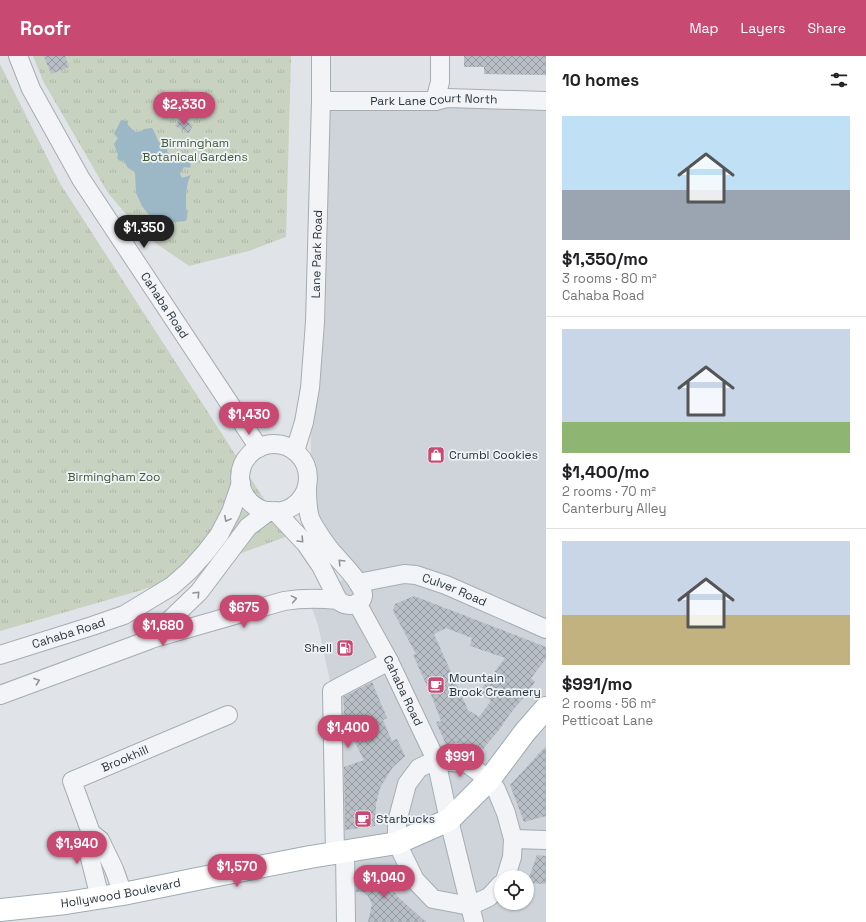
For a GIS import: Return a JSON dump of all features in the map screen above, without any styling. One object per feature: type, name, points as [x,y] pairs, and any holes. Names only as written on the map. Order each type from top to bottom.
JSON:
[{"type":"main road","points":[[449,820],[489,780],[496,768],[524,732],[546,708]]},
{"type":"main road","name":"Hollywood Boulevard","points":[[0,910],[100,898],[310,857],[397,843],[449,820]]},
{"type":"street","name":"Cahaba Road","points":[[0,655],[124,615],[172,586],[189,571],[219,535],[231,512],[241,483],[242,468],[245,460],[258,448],[81,179],[31,89],[18,56]]},
{"type":"street","name":"Lane Park Road","points":[[295,451],[304,422],[310,388],[315,322],[321,56]]},
{"type":"street","points":[[435,101],[440,82],[440,56]]},
{"type":"street","name":"Park Lane Court North","points":[[321,101],[435,101],[447,98],[546,101]]},
{"type":"street","points":[[258,448],[272,444],[280,444],[295,451],[305,463],[308,479],[307,487],[311,520],[333,553],[348,569],[358,583],[364,594],[363,598],[357,603],[346,605],[342,604],[338,600],[321,566],[306,544],[272,511]]},
{"type":"street","points":[[241,483],[248,499],[261,508],[272,511],[285,510],[292,506],[298,501],[307,487]]},
{"type":"street","points":[[149,640],[199,592],[248,527],[272,511]]},
{"type":"street","name":"Culver Road","points":[[358,583],[404,574],[416,575],[446,585],[546,629]]},
{"type":"street","points":[[0,694],[149,640],[284,601],[307,598],[338,600]]},
{"type":"street","name":"Cahaba Road","points":[[357,603],[389,661],[436,760],[472,914]]},
{"type":"street","points":[[346,922],[340,853],[332,691],[389,661]]},
{"type":"street","name":"Brookhill","points":[[123,894],[114,869],[100,840],[91,833],[72,781],[228,714]]},
{"type":"street","points":[[494,892],[472,914],[433,899],[415,880],[397,843],[397,822],[407,784],[419,768],[436,760],[468,764],[489,780],[496,789],[506,813],[513,839],[512,857],[508,870]]},
{"type":"street","name":"Brookhill","points":[[91,833],[87,846],[100,898]]},
{"type":"street","points":[[513,839],[546,840]]},
{"type":"shaded area","points":[[321,101],[546,111],[546,922],[345,922],[332,691],[318,625],[307,595],[349,577],[312,517],[310,388]]},
{"type":"green space","name":"Birmingham Botanical Gardens","points":[[33,56],[291,56],[286,237],[249,251],[189,266],[144,235],[108,193],[43,81]]},
{"type":"green space","name":"Birmingham Zoo","points":[[0,64],[61,185],[288,536],[142,590],[0,631]]},
{"type":"water","points":[[121,120],[127,121],[128,125],[135,132],[152,128],[159,142],[167,149],[168,153],[173,155],[179,154],[191,164],[190,168],[184,167],[180,174],[182,178],[191,175],[187,190],[186,221],[166,223],[159,217],[149,215],[142,206],[136,193],[135,172],[128,168],[123,160],[120,161],[117,158],[118,155],[114,144],[118,138],[114,134]]},
{"type":"building","points":[[44,56],[65,56],[69,67],[51,74]]},
{"type":"building","points":[[464,56],[546,56],[546,75],[484,74],[484,67],[464,67]]},
{"type":"building","points":[[180,118],[193,125],[189,133],[175,126]]},
{"type":"building","points":[[414,596],[546,647],[546,659],[531,678],[535,682],[483,749],[456,743],[447,747],[436,722],[441,721],[413,655],[416,654],[393,611],[395,604]],"holes":[[[446,628],[472,638],[470,646],[505,658],[479,692],[491,701],[479,717],[468,710],[434,634]]]},
{"type":"building","points":[[372,682],[387,718],[383,720],[392,741],[397,739],[405,756],[393,767],[380,788],[376,804],[375,826],[345,830],[344,767],[364,760],[348,729],[343,731],[343,697]]},
{"type":"building","points":[[546,746],[546,816],[524,822],[510,785]]},
{"type":"building","points":[[537,855],[546,856],[546,884],[534,883],[534,870],[532,870]]},
{"type":"building","points":[[382,869],[397,896],[426,922],[368,922],[372,904],[364,892],[356,892],[356,873]]},
{"type":"place","name":"Crumbl Cookies","points":[[436,455]]},
{"type":"place","name":"Shell","points":[[345,648]]},
{"type":"place","name":"Mountain Brook Creamery","points":[[436,685]]},
{"type":"place","name":"Starbucks","points":[[363,819]]}]
